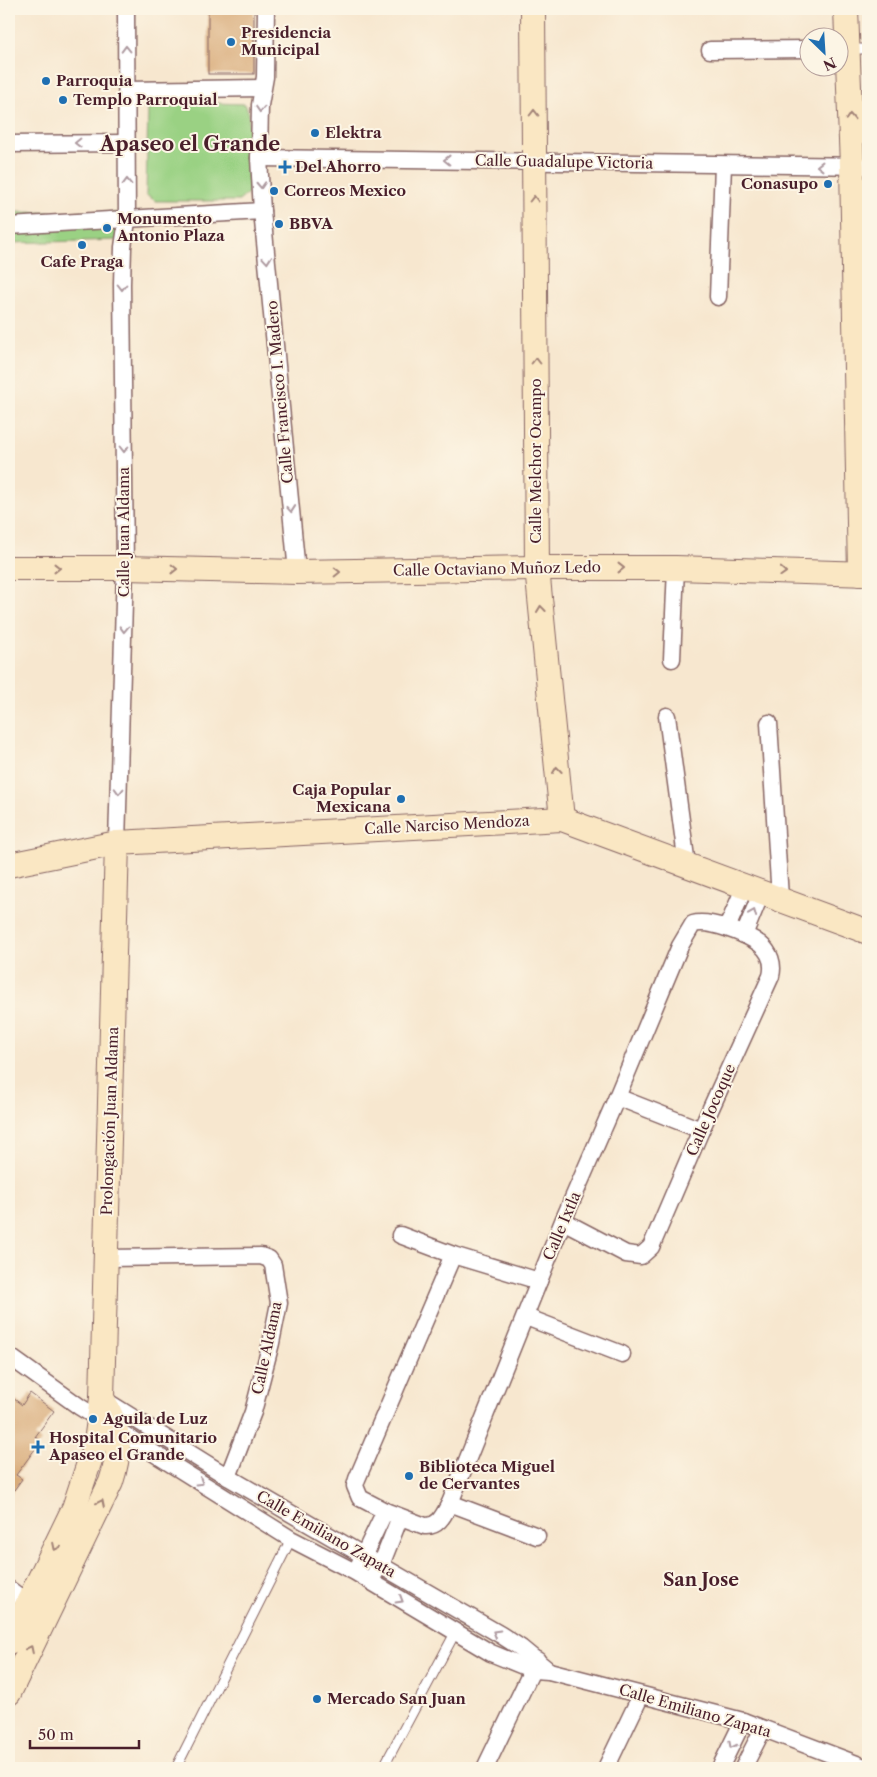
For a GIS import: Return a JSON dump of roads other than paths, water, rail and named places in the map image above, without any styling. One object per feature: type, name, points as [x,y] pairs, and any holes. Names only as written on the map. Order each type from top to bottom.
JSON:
[{"type":"street","name":"Calle Juan Aldama","points":[[118,843],[125,568],[122,284],[123,247],[127,221],[126,9]]},
{"type":"street","name":"Calle Francisco I. Madero","points":[[266,9],[265,77],[260,105],[262,211],[297,572]]},
{"type":"street","name":"Calle Melchor Ocampo","points":[[533,9],[537,568],[562,819]]},
{"type":"street","points":[[846,9],[860,166],[864,574]]},
{"type":"street","points":[[710,50],[800,50]]},
{"type":"street","points":[[127,90],[262,88]]},
{"type":"street","points":[[9,144],[126,143]]},
{"type":"street","name":"Calle Guadalupe Victoria","points":[[260,158],[860,166]]},
{"type":"street","points":[[718,297],[723,165]]},
{"type":"street","points":[[9,226],[127,221],[262,211]]},
{"type":"street","name":"Calle Octaviano Muñoz Ledo","points":[[9,568],[125,568],[297,572],[676,568],[864,574]]},
{"type":"street","points":[[672,659],[676,568]]},
{"type":"street","points":[[667,716],[687,865]]},
{"type":"street","points":[[762,892],[727,928],[744,935],[762,892],[769,723]]},
{"type":"street","name":"Calle Narciso Mendoza","points":[[9,865],[118,843],[562,819],[868,932]]},
{"type":"street","name":"Prolongación Juan Aldama","points":[[9,1642],[74,1508],[96,1442],[100,1414],[118,843]]},
{"type":"street","name":"Calle Ixtla","points":[[393,1514],[425,1526],[430,1526],[443,1518],[526,1317],[563,1221],[680,946],[693,924],[704,923],[727,928]]},
{"type":"street","name":"Calle Jocoque","points":[[563,1221],[626,1254],[641,1256],[651,1247],[701,1130],[771,976],[773,968],[771,960],[760,944],[744,935]]},
{"type":"street","points":[[617,1097],[701,1130]]},
{"type":"street","points":[[400,1235],[453,1255],[539,1281]]},
{"type":"street","points":[[393,1514],[360,1498],[355,1486],[453,1255]]},
{"type":"street","name":"Calle Aldama","points":[[106,1258],[261,1256],[269,1259],[273,1265],[279,1303],[278,1311],[252,1412],[228,1477]]},
{"type":"street","points":[[526,1317],[622,1354]]},
{"type":"street","points":[[9,1356],[100,1414]]},
{"type":"street","name":"Prolongación Juan Aldama","points":[[9,1693],[111,1482],[117,1458],[100,1414]]},
{"type":"street","name":"Calle Emiliano Zapata","points":[[100,1414],[228,1477],[501,1636],[540,1667]]},
{"type":"street","name":"Calle Emiliano Zapata","points":[[100,1414],[291,1539],[355,1572],[491,1653],[641,1696],[743,1721],[867,1768]]},
{"type":"street","points":[[450,1503],[536,1536]]},
{"type":"street","points":[[355,1572],[363,1556],[393,1514]]},
{"type":"street","points":[[370,1582],[381,1565],[393,1514]]},
{"type":"street","points":[[9,1589],[29,1604]]},
{"type":"street","points":[[485,1768],[540,1667]]},
{"type":"street","points":[[606,1768],[641,1696]]},
{"type":"street","points":[[720,1768],[743,1721]]},
{"type":"street","points":[[744,1768],[764,1728]]},
{"type":"lane","points":[[176,1768],[291,1539]]},
{"type":"lane","points":[[383,1768],[455,1633]]},
{"type":"place","name":"Presidencia Municipal","points":[[231,42]]},
{"type":"place","name":"Parroquia","points":[[46,81]]},
{"type":"place","name":"Templo Parroquial","points":[[63,100]]},
{"type":"place","name":"Elektra","points":[[315,133]]},
{"type":"place","name":"Del Ahorro","points":[[285,167]]},
{"type":"place","name":"Conasupo","points":[[828,184]]},
{"type":"place","name":"Correos Mexico","points":[[274,191]]},
{"type":"place","name":"BBVA","points":[[279,224]]},
{"type":"place","name":"Monumento Antonio Plaza","points":[[107,228]]},
{"type":"place","name":"Cafe Praga","points":[[82,245]]},
{"type":"place","name":"Caja Popular Mexicana","points":[[401,799]]},
{"type":"place","name":"Aguila de Luz","points":[[93,1419]]},
{"type":"place","name":"Hospital Comunitario Apaseo el Grande","points":[[38,1447]]},
{"type":"place","name":"Biblioteca Miguel de Cervantes","points":[[409,1476]]},
{"type":"place","name":"Mercado San Juan","points":[[317,1699]]},
{"type":"district","name":"Apaseo el Grande","points":[[190,144]]},
{"type":"district","name":"San Jose","points":[[701,1580]]}]
